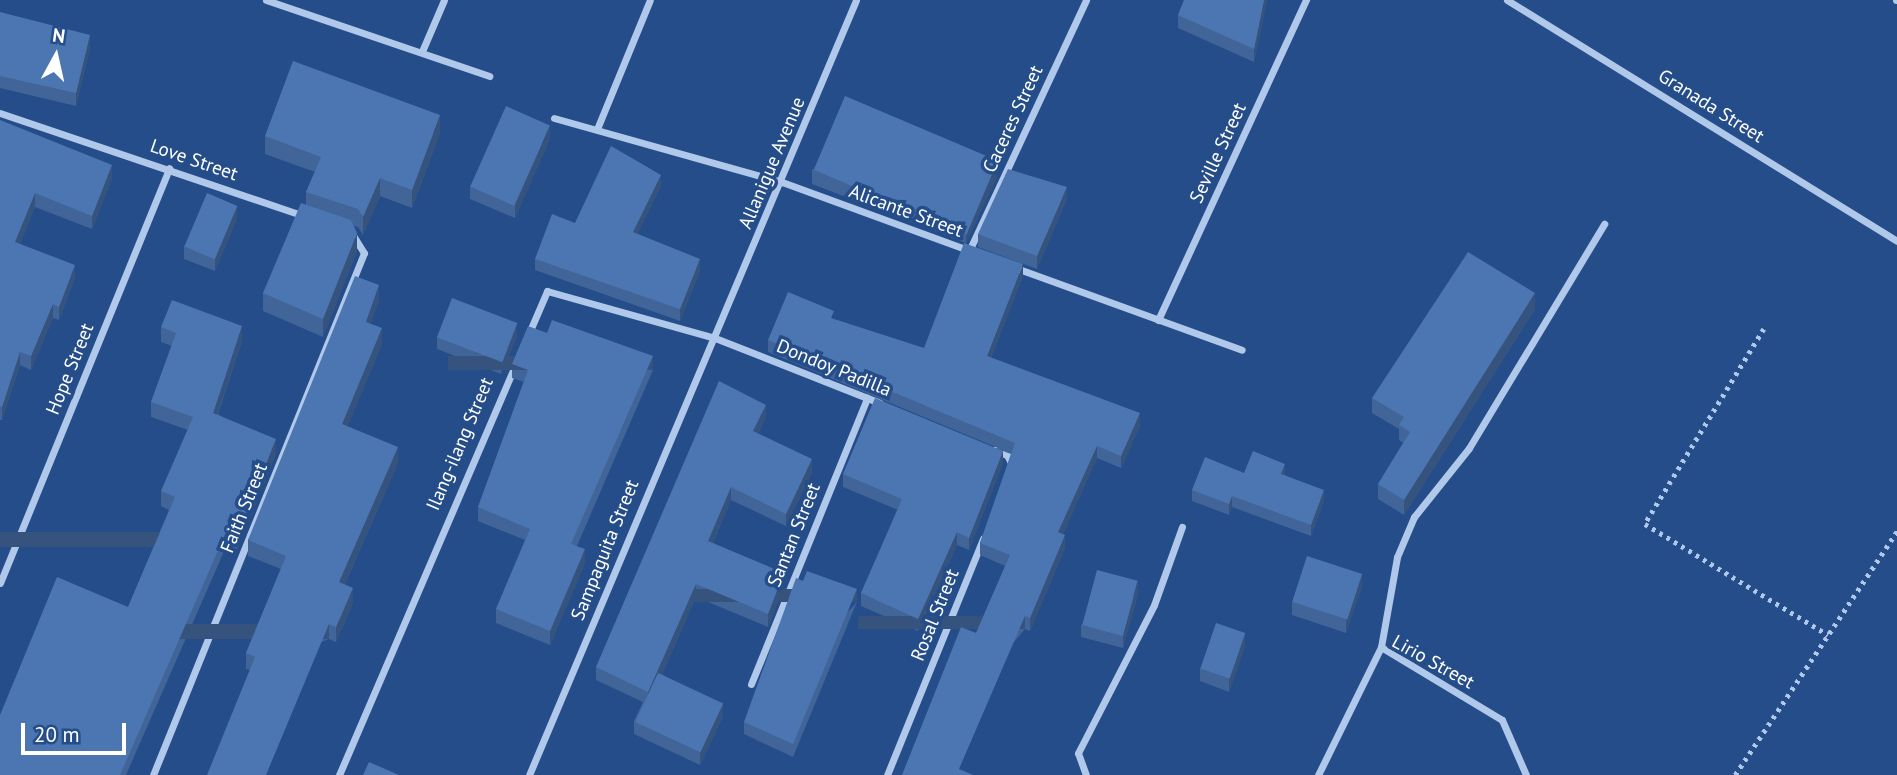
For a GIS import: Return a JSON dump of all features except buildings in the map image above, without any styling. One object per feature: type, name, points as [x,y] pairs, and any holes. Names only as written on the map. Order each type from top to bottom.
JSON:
[{"type":"street","points":[[267,0],[423,50],[489,76]]},
{"type":"street","points":[[423,50],[444,0]]},
{"type":"street","points":[[597,129],[650,0]]},
{"type":"street","name":"Allanigue Avenue","points":[[715,338],[856,0]]},
{"type":"street","name":"Caceres Street","points":[[969,251],[1086,0]]},
{"type":"street","name":"Seville Street","points":[[1158,320],[1306,0]]},
{"type":"street","name":"Granada Street","points":[[1507,0],[1897,241]]},
{"type":"street","name":"Love Street","points":[[0,113],[318,220]]},
{"type":"street","name":"Alicante Street","points":[[554,118],[782,182],[982,255]]},
{"type":"street","name":"Hope Street","points":[[0,583],[169,168]]},
{"type":"street","points":[[1381,647],[1397,556],[1414,517],[1469,448],[1604,224]]},
{"type":"street","name":"Faith Street","points":[[153,775],[364,253],[356,233],[343,229]]},
{"type":"street","points":[[1007,265],[1242,350]]},
{"type":"street","name":"Ilang-ilang Street","points":[[339,775],[540,296],[554,289],[715,338]]},
{"type":"street","name":"Dondoy Padilla","points":[[715,338],[893,408]]},
{"type":"street","name":"Sampaguita Street","points":[[529,775],[715,338]]},
{"type":"street","name":"Santan Street","points":[[751,684],[867,398]]},
{"type":"street","points":[[982,444],[1007,455],[1013,467],[1007,480]]},
{"type":"street","points":[[1086,775],[1078,753],[1154,605],[1182,527]]},
{"type":"street","name":"Rosal Street","points":[[887,775],[986,531]]},
{"type":"street","name":"Lirio Street","points":[[1318,775],[1381,647],[1502,720],[1526,775]]},
{"type":"path","points":[[1764,329],[1645,524],[1828,635]]},
{"type":"path","points":[[1735,775],[1897,531]]}]
